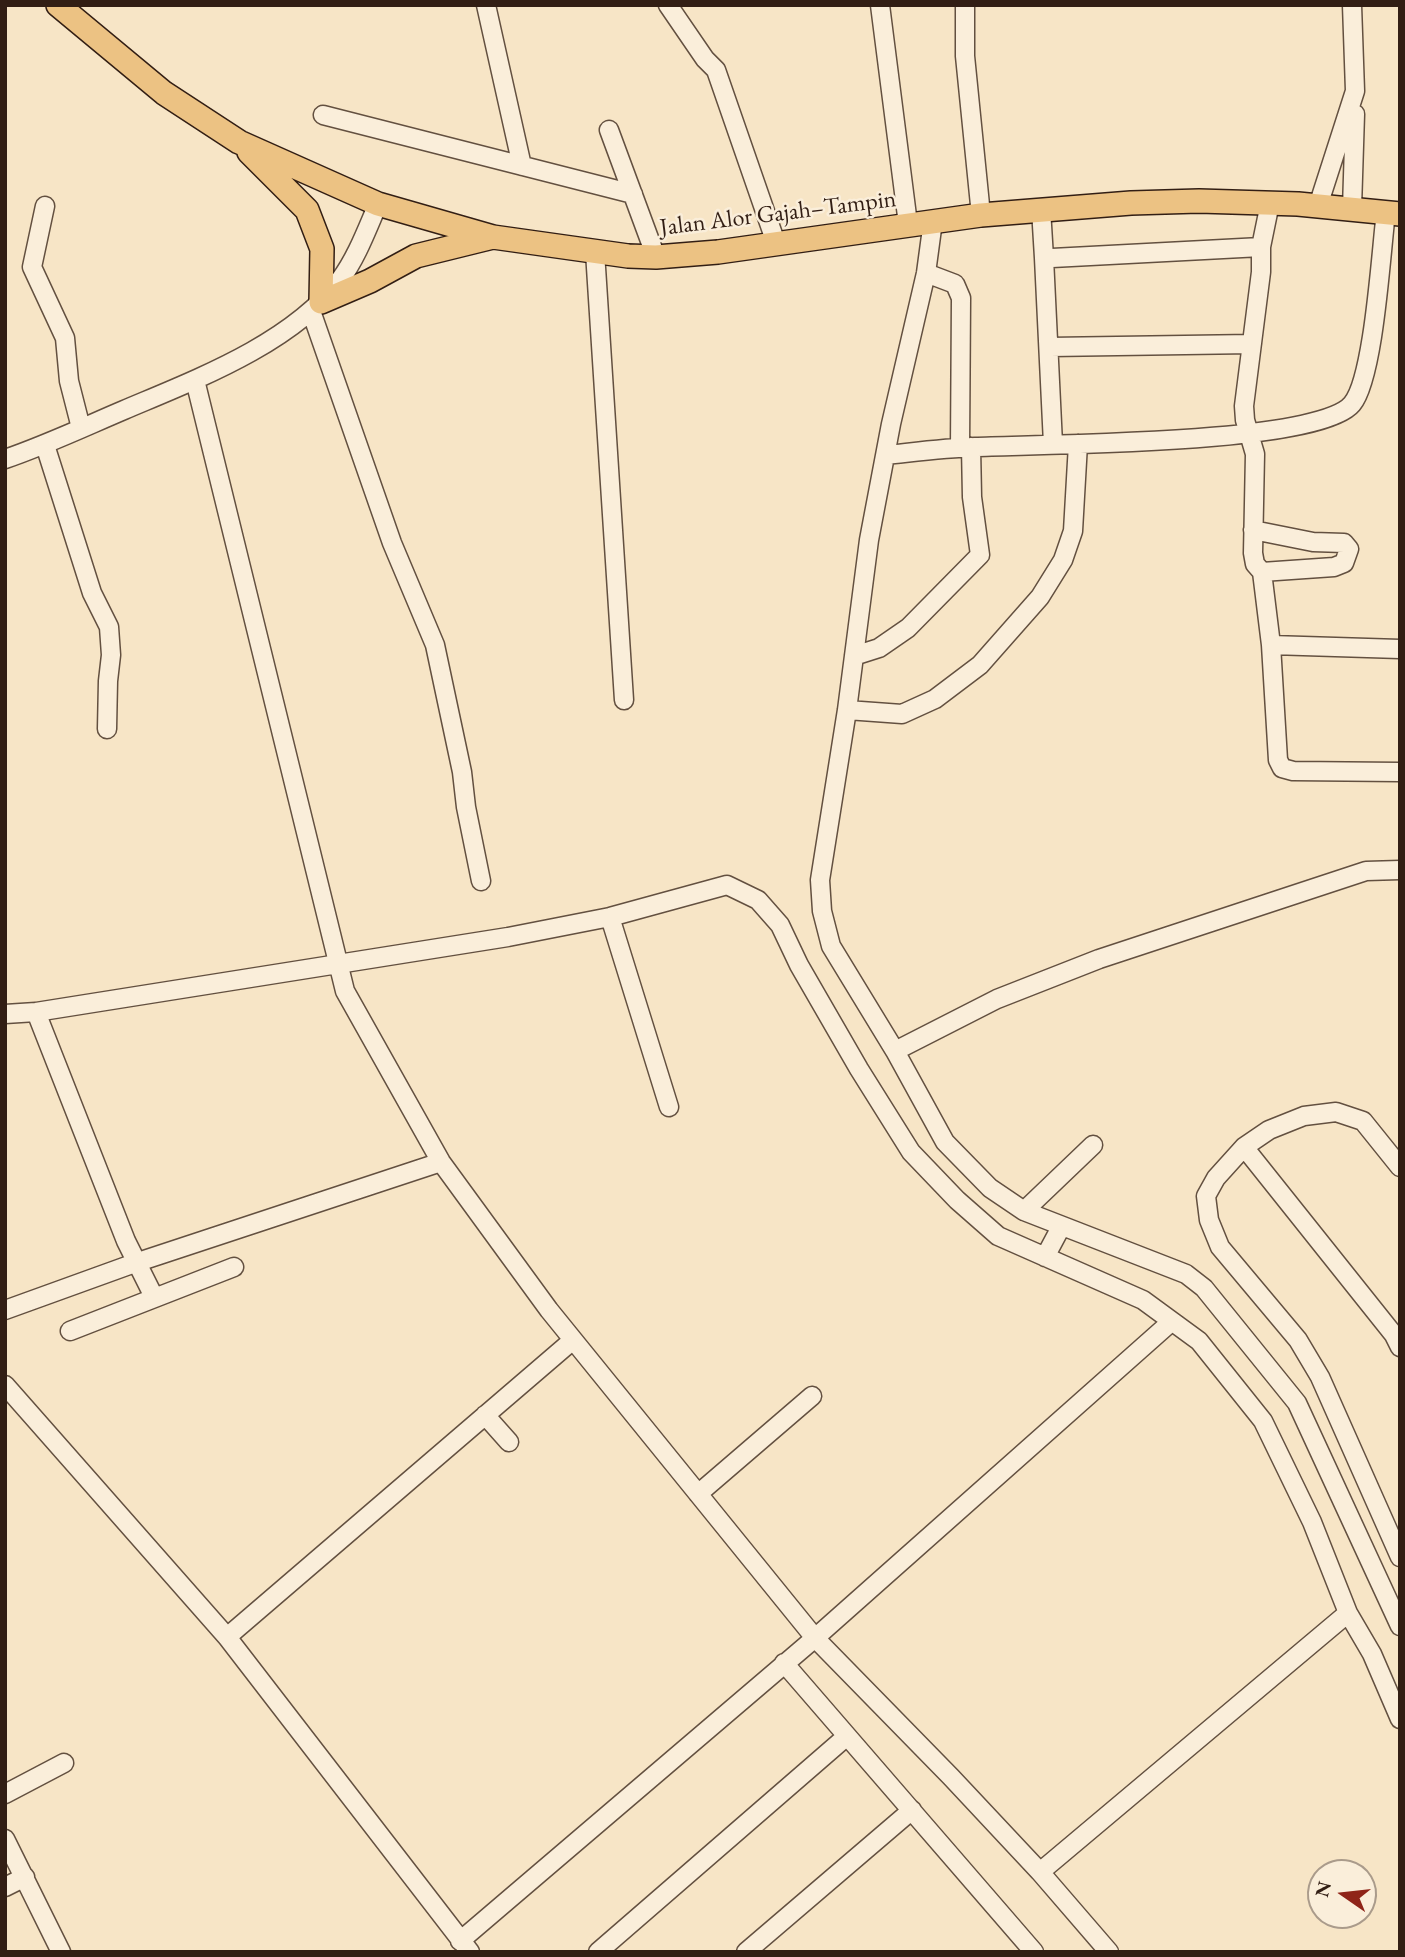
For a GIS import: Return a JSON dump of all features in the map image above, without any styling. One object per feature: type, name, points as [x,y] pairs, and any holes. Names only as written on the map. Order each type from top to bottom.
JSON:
[{"type":"main road","name":"Jalan Alor Gajah–Tampin","points":[[58,5],[164,93],[239,142],[378,204],[493,237],[595,253],[656,257],[718,252],[981,215],[1158,202],[1270,203],[1393,213]]},
{"type":"main road","points":[[239,142],[307,210],[322,249],[316,306]]},
{"type":"main road","points":[[316,306],[416,256],[493,237]]},
{"type":"street","points":[[486,5],[522,166]]},
{"type":"street","points":[[668,5],[705,59],[716,69],[776,243]]},
{"type":"street","points":[[880,5],[908,224]]},
{"type":"street","points":[[965,5],[965,56],[981,215]]},
{"type":"street","points":[[1352,5],[1355,91],[1352,208]]},
{"type":"street","points":[[1318,206],[1355,91]]},
{"type":"street","points":[[323,115],[633,194]]},
{"type":"street","points":[[609,130],[656,257]]},
{"type":"street","points":[[1270,203],[1261,247],[1261,272],[1244,406],[1245,420],[1255,454],[1252,553],[1255,564],[1262,572],[1278,760],[1282,768],[1293,771],[1400,772]]},
{"type":"street","points":[[5,459],[45,445],[195,380],[290,329],[316,306],[351,264],[378,204]]},
{"type":"street","points":[[46,206],[32,267],[65,338],[69,381],[81,428]]},
{"type":"street","points":[[1041,209],[1053,444]]},
{"type":"street","points":[[886,455],[966,447],[1222,438],[1332,417],[1352,404],[1367,368],[1393,213]]},
{"type":"street","points":[[933,221],[926,274],[869,540],[847,710],[820,880],[822,911],[831,947],[895,1051],[945,1142],[990,1188],[1024,1211],[1186,1274],[1203,1288],[1297,1403],[1398,1616]]},
{"type":"street","points":[[1044,258],[1261,247]]},
{"type":"street","points":[[595,253],[624,700]]},
{"type":"street","points":[[854,656],[879,648],[908,628],[980,555],[966,447],[961,298],[955,284],[926,274]]},
{"type":"street","points":[[316,306],[392,543],[435,645],[462,772],[481,881]]},
{"type":"street","points":[[1049,346],[1252,344]]},
{"type":"street","points":[[195,380],[345,991],[441,1162],[573,1340],[815,1638],[1040,1872],[1109,1952]]},
{"type":"street","points":[[847,710],[902,714],[935,699],[980,665],[1040,597],[1063,560],[1073,531],[1078,444]]},
{"type":"street","points":[[45,445],[92,593],[110,627],[107,729]]},
{"type":"street","points":[[1253,530],[1313,542],[1344,543],[1349,550],[1344,564],[1334,567],[1262,572]]},
{"type":"street","points":[[1270,645],[1400,649]]},
{"type":"street","points":[[895,1051],[998,999],[1099,959],[1366,871],[1400,870]]},
{"type":"street","points":[[5,1014],[36,1012],[508,937],[610,917],[727,885],[758,900],[780,925],[806,977],[859,1069],[911,1152],[957,1200],[999,1236],[1143,1300],[1199,1341],[1263,1421],[1312,1521],[1349,1613],[1372,1654],[1400,1719]]},
{"type":"street","points":[[610,917],[669,1107]]},
{"type":"street","points":[[36,1012],[135,1263],[154,1297]]},
{"type":"street","points":[[1400,1167],[1363,1121],[1336,1112],[1304,1116],[1269,1130],[1244,1147],[1216,1178],[1206,1196],[1209,1220],[1220,1247],[1298,1340],[1320,1377],[1400,1557]]},
{"type":"street","points":[[1024,1211],[1093,1146]]},
{"type":"street","points":[[1244,1147],[1394,1335],[1400,1347]]},
{"type":"street","points":[[5,1310],[135,1263],[441,1162]]},
{"type":"street","points":[[1045,1257],[1061,1227]]},
{"type":"street","points":[[70,1331],[234,1267]]},
{"type":"street","points":[[5,1385],[227,1637],[465,1946],[1171,1322]]},
{"type":"street","points":[[227,1637],[573,1340]]},
{"type":"street","points":[[698,1494],[811,1396]]},
{"type":"street","points":[[485,1415],[509,1442]]},
{"type":"street","points":[[1040,1872],[1349,1613]]},
{"type":"street","points":[[784,1663],[1034,1952]]},
{"type":"street","points":[[598,1952],[847,1735]]},
{"type":"street","points":[[5,1794],[64,1763]]},
{"type":"street","points":[[746,1952],[912,1810]]},
{"type":"street","points":[[5,1839],[61,1952]]},
{"type":"street","points":[[5,1887],[25,1877]]}]
